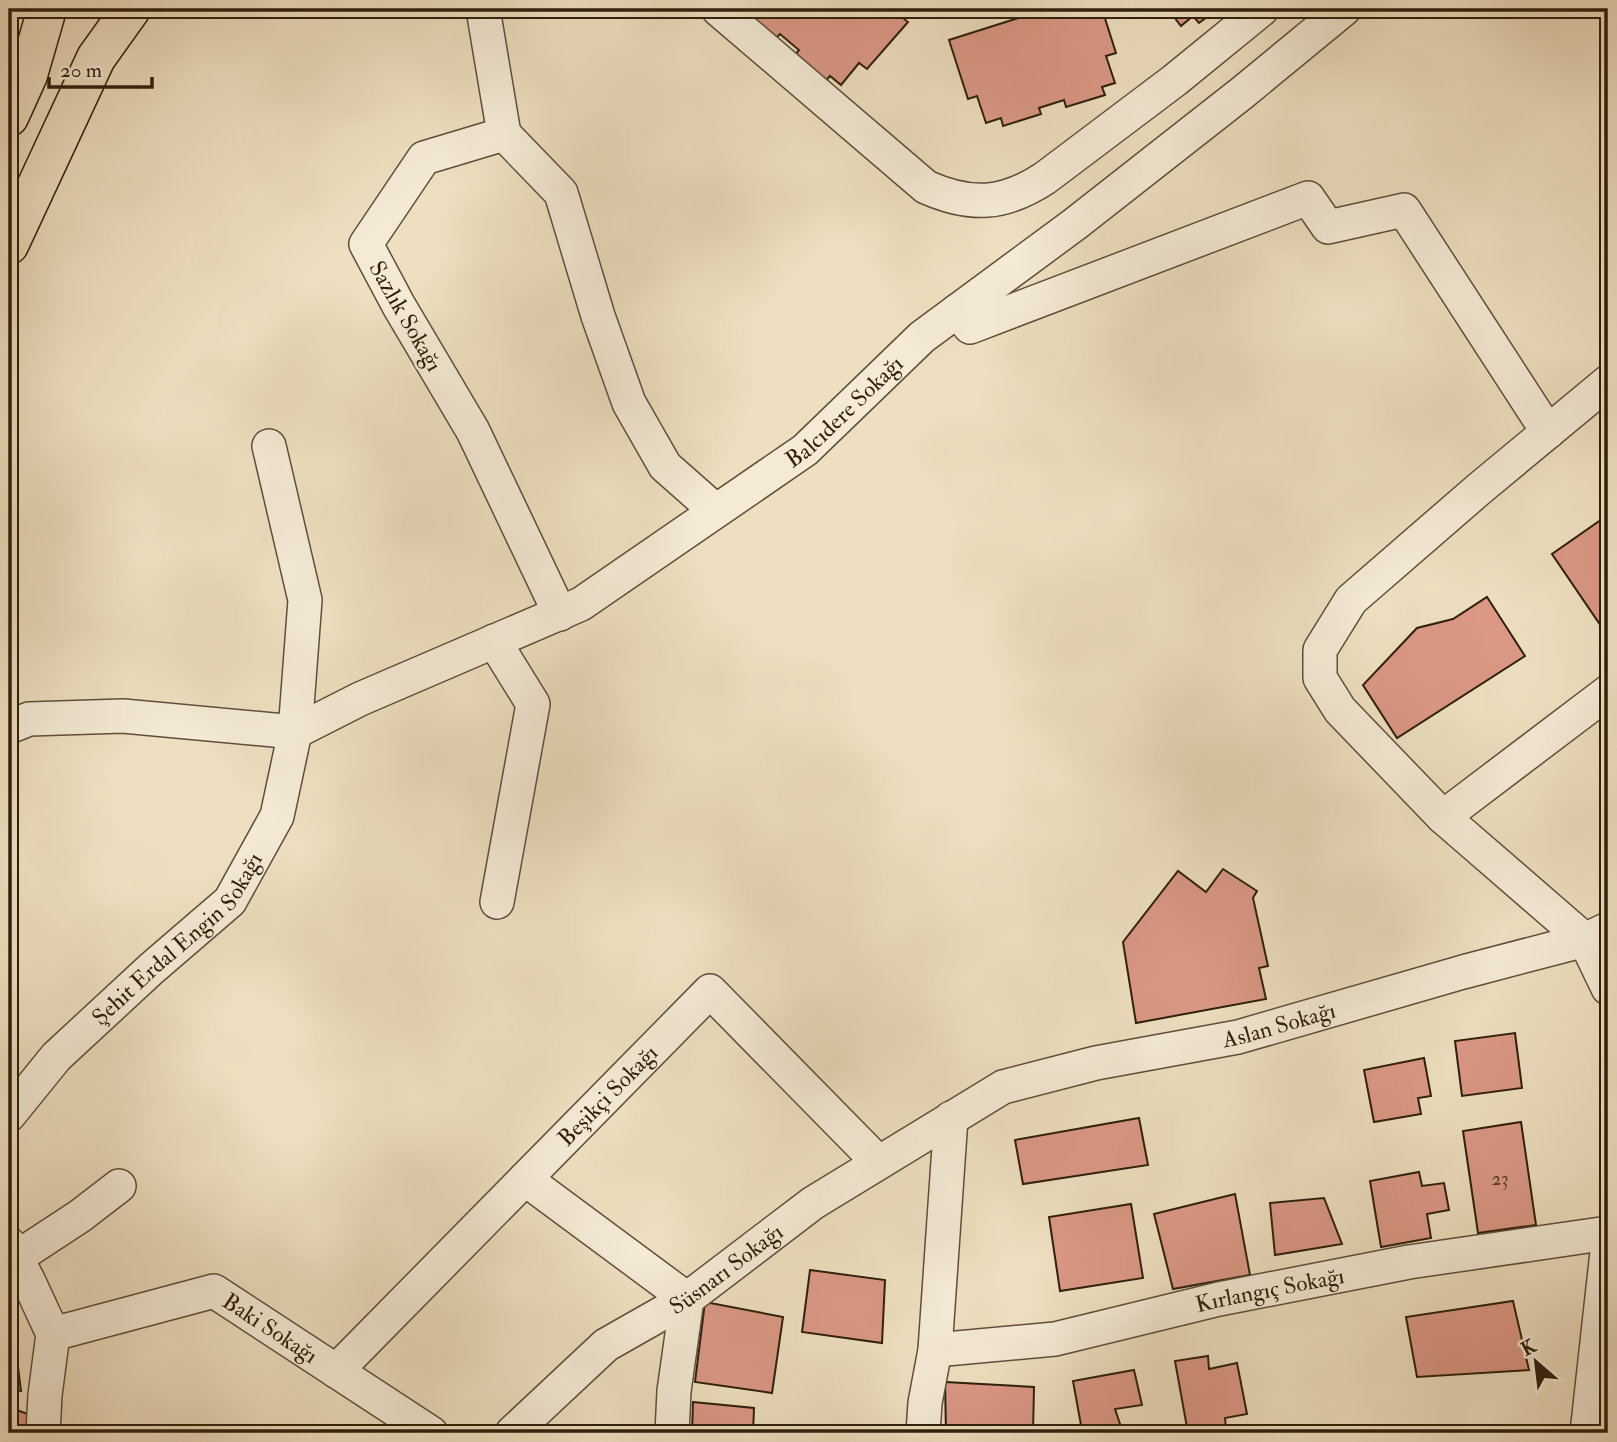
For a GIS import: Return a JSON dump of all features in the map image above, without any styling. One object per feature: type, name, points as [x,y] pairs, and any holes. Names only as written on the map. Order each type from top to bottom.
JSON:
[{"type":"main road","points":[[9,117],[28,75],[47,9]]},
{"type":"main road","points":[[9,245],[96,58],[131,9]]},
{"type":"street","points":[[483,9],[504,134],[561,193],[598,316],[629,403],[665,466],[716,511]]},
{"type":"street","points":[[718,9],[926,187],[946,196],[967,200],[1009,197],[1037,183],[1175,80],[1262,9]]},
{"type":"street","name":"Balcıdere Sokağı","points":[[295,732],[360,699],[582,604],[805,450],[922,337],[1075,224],[1344,9]]},
{"type":"street","name":"Sazlık Sokağı","points":[[504,134],[424,158],[366,244],[472,431],[560,614]]},
{"type":"street","points":[[957,311],[970,327],[1308,198],[1328,228],[1404,210],[1548,432]]},
{"type":"street","points":[[1608,382],[1351,600],[1320,650],[1320,678],[1340,710],[1443,817],[1596,935],[1608,988]]},
{"type":"street","name":"Şehit Erdal Engin Sokağı","points":[[9,1115],[56,1057],[151,969],[230,901],[277,816],[295,732],[305,600],[269,446]]},
{"type":"street","points":[[494,641],[533,704],[497,902]]},
{"type":"street","points":[[1443,817],[1608,692]]},
{"type":"street","points":[[9,727],[29,719],[123,716],[295,732]]},
{"type":"street","name":"Aslan Sokağı","points":[[951,1118],[1003,1087],[1096,1063],[1238,1037],[1596,935]]},
{"type":"street","name":"Beşikçi Sokağı","points":[[336,1371],[710,991],[878,1163]]},
{"type":"street","points":[[923,1433],[925,1403],[935,1350],[951,1118]]},
{"type":"street","name":"Süsnarı Sokağı","points":[[512,1433],[606,1345],[687,1299],[813,1203],[951,1118]]},
{"type":"street","points":[[525,1179],[687,1299],[674,1391],[672,1433]]},
{"type":"street","points":[[43,1433],[53,1334],[11,1254],[80,1216],[119,1186]]},
{"type":"street","name":"Kırlangıç Sokağı","points":[[935,1350],[1055,1339],[1219,1298],[1409,1262],[1608,1233]]},
{"type":"street","points":[[1587,1433],[1608,1242]]},
{"type":"street","name":"Baki Sokağı","points":[[53,1334],[214,1292],[431,1433]]},
{"type":"building","points":[[749,9],[892,9],[908,22],[867,69],[859,63],[841,85],[830,76],[825,82],[794,56],[799,50],[780,34],[775,39],[745,13]]},
{"type":"building","points":[[1047,9],[1102,9],[1116,53],[1106,56],[1115,83],[1102,87],[1105,95],[1066,107],[1064,100],[1039,108],[1041,114],[1003,126],[1001,118],[986,123],[977,96],[968,99],[949,40]]},
{"type":"building","points":[[1168,9],[1218,9],[1199,23],[1193,16],[1181,26]]},
{"type":"building","points":[[1608,515],[1608,621],[1601,626],[1552,554]]},
{"type":"building","points":[[1487,597],[1525,656],[1397,738],[1363,685],[1417,628],[1453,619]]},
{"type":"building","points":[[1223,869],[1257,891],[1253,898],[1268,966],[1259,968],[1266,999],[1136,1023],[1123,942],[1178,871],[1206,892]]},
{"type":"building","points":[[1515,1033],[1522,1088],[1462,1096],[1455,1041]]},
{"type":"building","points":[[1424,1058],[1431,1096],[1418,1098],[1421,1114],[1374,1122],[1364,1070]]},
{"type":"building","points":[[1139,1118],[1148,1165],[1023,1184],[1015,1140]]},
{"type":"building","points":[[1521,1122],[1536,1225],[1478,1233],[1463,1131]]},
{"type":"building","points":[[1419,1172],[1422,1186],[1444,1183],[1449,1210],[1427,1214],[1431,1238],[1381,1247],[1370,1181]]},
{"type":"building","points":[[1235,1194],[1250,1275],[1173,1289],[1154,1214]]},
{"type":"building","points":[[1324,1198],[1342,1244],[1275,1255],[1270,1203]]},
{"type":"building","points":[[1131,1204],[1143,1278],[1060,1291],[1049,1217]]},
{"type":"building","points":[[810,1270],[885,1280],[882,1343],[802,1332]]},
{"type":"building","points":[[1513,1301],[1529,1370],[1417,1377],[1406,1317]]},
{"type":"building","points":[[705,1302],[783,1317],[772,1393],[695,1382]]},
{"type":"building","points":[[9,1327],[13,1327],[21,1391],[9,1390]]},
{"type":"building","points":[[1208,1356],[1209,1369],[1237,1363],[1247,1414],[1225,1418],[1226,1428],[1188,1433],[1175,1361]]},
{"type":"building","points":[[1134,1370],[1142,1405],[1115,1409],[1121,1427],[1081,1425],[1073,1381]]},
{"type":"building","points":[[945,1382],[1034,1387],[1033,1433],[946,1433]]},
{"type":"building","points":[[693,1402],[754,1408],[753,1433],[692,1433]]},
{"type":"building","points":[[9,1407],[30,1415],[27,1433],[9,1433]]},
{"type":"building","points":[[795,1427],[848,1433],[795,1433]]}]
